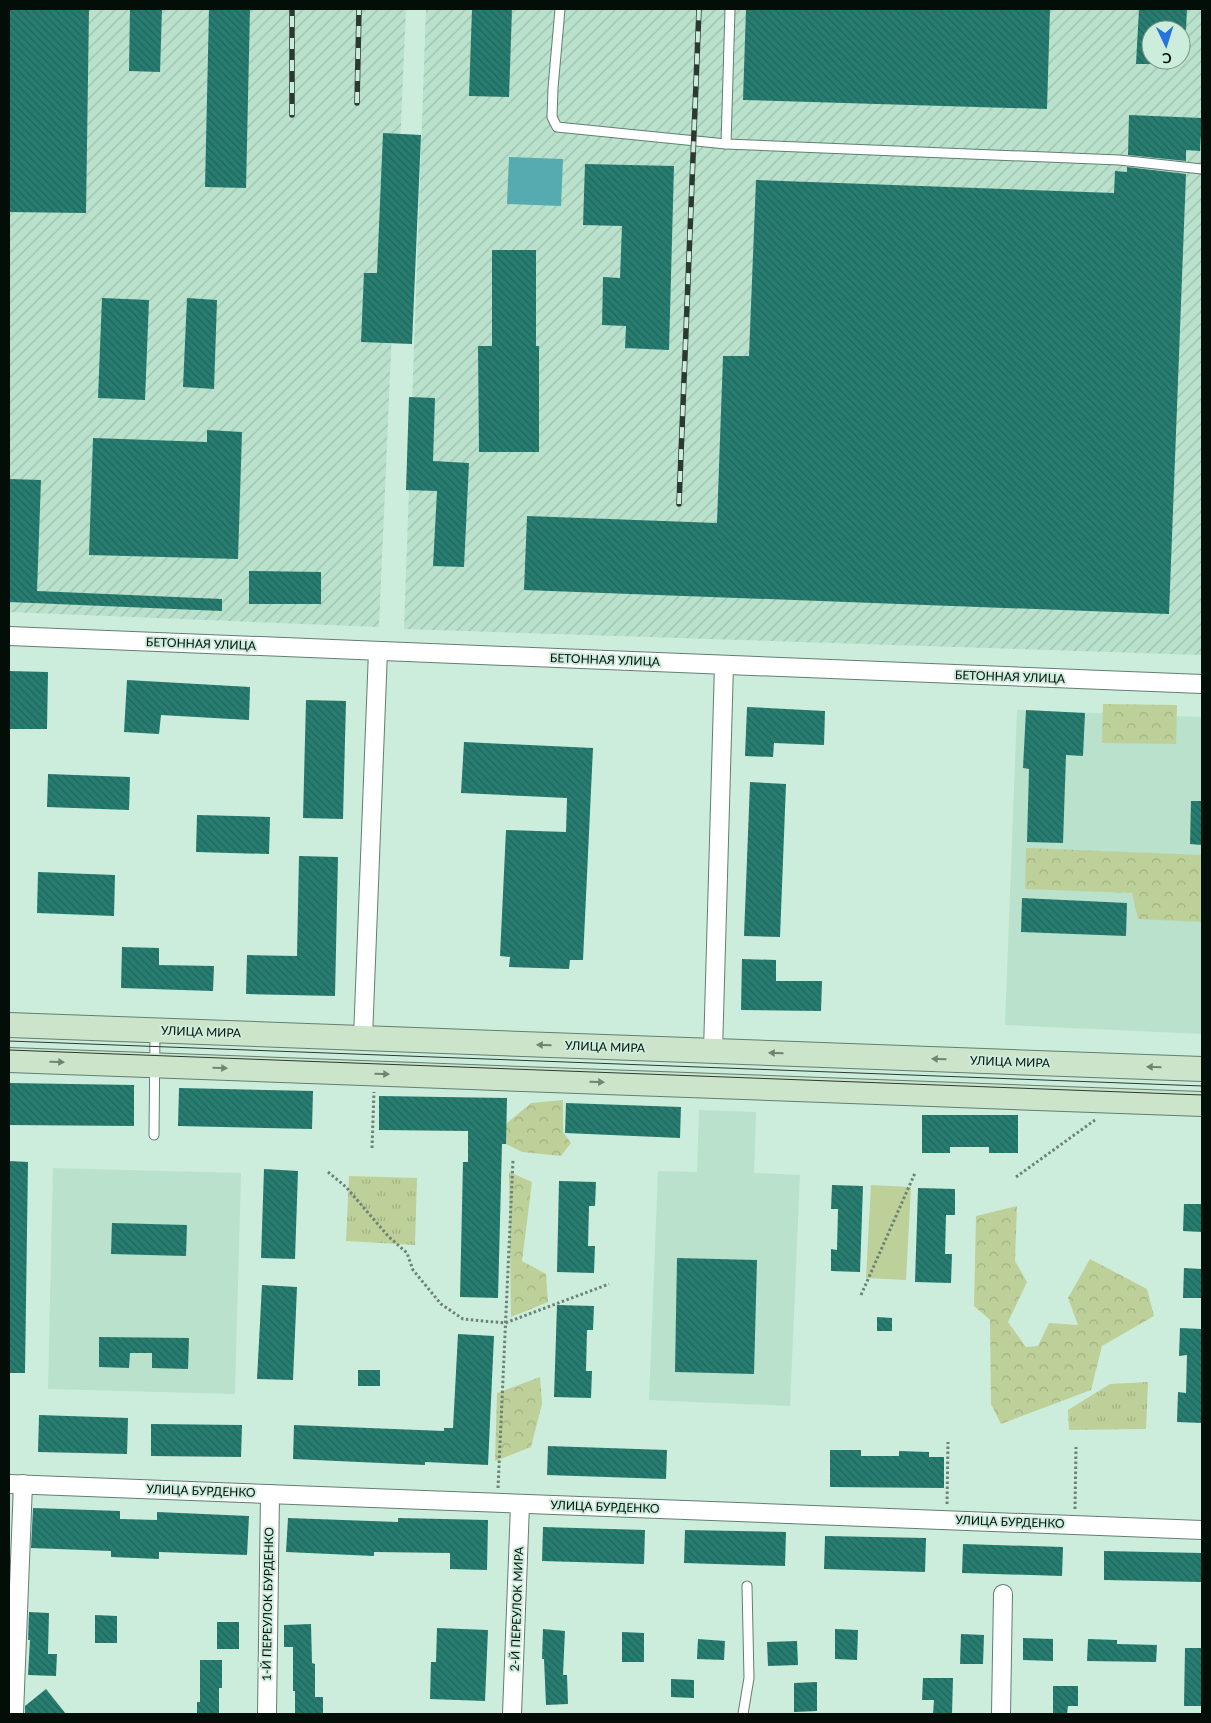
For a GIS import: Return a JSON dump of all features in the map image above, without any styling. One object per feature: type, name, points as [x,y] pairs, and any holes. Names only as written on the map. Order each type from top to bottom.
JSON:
[{"type":"street","name":"БЕТОННАЯ УЛИЦА","points":[[9,636],[1202,684]]},
{"type":"street","points":[[363,1038],[378,651]]},
{"type":"street","points":[[714,1051],[724,665]]},
{"type":"street","name":"УЛИЦА МИРА","points":[[9,1024],[1202,1069]]},
{"type":"street","points":[[9,1060],[1202,1104]]},
{"type":"street","points":[[14,1714],[16,1484]]},
{"type":"street","name":"УЛИЦА БУРДЕНКО","points":[[16,1484],[1202,1530]]},
{"type":"street","name":"1-Й ПЕРЕУЛОК БУРДЕНКО","points":[[267,1714],[270,1494]]},
{"type":"street","name":"2-Й ПЕРЕУЛОК МИРА","points":[[512,1714],[520,1504]]},
{"type":"street","points":[[1001,1714],[1003,1594]]},
{"type":"lane","points":[[560,9],[552,88],[552,117],[557,126],[726,144],[1119,160],[1202,169]]},
{"type":"lane","points":[[726,144],[730,9]]},
{"type":"lane","points":[[154,1135],[155,1030]]},
{"type":"lane","points":[[743,1714],[749,1678],[748,1586]]},
{"type":"path","points":[[372,1148],[374,1090]]},
{"type":"path","points":[[1016,1177],[1102,1115]]},
{"type":"path","points":[[497,1503],[512,1160]]},
{"type":"path","points":[[328,1172],[346,1187],[388,1236],[407,1253],[413,1270],[441,1304],[463,1320],[505,1323],[609,1284]]},
{"type":"path","points":[[861,1295],[915,1173]]},
{"type":"path","points":[[947,1520],[948,1442]]},
{"type":"path","points":[[1074,1525],[1076,1447]]},
{"type":"shaded area","points":[[9,9],[406,9],[379,627],[9,612]]},
{"type":"shaded area","points":[[426,9],[1202,9],[1202,655],[404,629]]},
{"type":"shaded area","points":[[1017,710],[1202,717],[1202,1034],[1005,1025]]},
{"type":"shaded area","points":[[699,1110],[756,1112],[754,1173],[800,1175],[790,1406],[649,1400],[658,1171],[697,1172]]},
{"type":"shaded area","points":[[53,1168],[241,1173],[235,1394],[48,1389]]},
{"type":"green space","points":[[1103,704],[1177,705],[1176,744],[1102,743]]},
{"type":"green space","points":[[1026,848],[1202,855],[1202,922],[1138,919],[1132,893],[1025,889]]},
{"type":"green space","points":[[563,1100],[563,1132],[571,1143],[561,1156],[522,1152],[506,1144],[506,1124],[531,1103]]},
{"type":"green space","points":[[509,1172],[532,1182],[522,1261],[546,1274],[548,1302],[511,1317]]},
{"type":"green space","points":[[349,1176],[417,1178],[415,1245],[346,1241]]},
{"type":"green space","points":[[871,1185],[911,1187],[906,1280],[866,1278]]},
{"type":"green space","points":[[1017,1206],[1015,1261],[1027,1282],[1008,1322],[1026,1347],[1038,1346],[1049,1323],[1078,1325],[1068,1298],[1090,1259],[1147,1289],[1154,1316],[1102,1346],[1091,1390],[1001,1424],[991,1404],[990,1320],[974,1306],[976,1216]]},
{"type":"green space","points":[[540,1377],[542,1404],[531,1447],[495,1461],[497,1393]]},
{"type":"green space","points":[[1148,1382],[1146,1429],[1069,1430],[1068,1410],[1110,1384]]},
{"type":"water","points":[[509,157],[563,159],[561,206],[507,204]]},
{"type":"building","points":[[9,9],[89,9],[86,213],[9,212]]},
{"type":"building","points":[[130,9],[162,9],[160,72],[129,71]]},
{"type":"building","points":[[209,9],[250,9],[246,188],[205,187]]},
{"type":"building","points":[[472,9],[512,9],[509,97],[469,96]]},
{"type":"building","points":[[746,9],[1050,9],[1047,109],[743,100]]},
{"type":"building","points":[[1139,9],[1187,9],[1186,20],[1141,20],[1141,64],[1136,64]]},
{"type":"building","points":[[1129,115],[1202,118],[1200,151],[1186,150],[1186,161],[1128,155]]},
{"type":"building","points":[[383,133],[421,135],[412,344],[361,342],[364,273],[377,273]]},
{"type":"building","points":[[585,164],[674,166],[669,350],[625,348],[626,326],[602,325],[603,277],[620,278],[622,226],[583,225]]},
{"type":"building","points":[[1127,167],[1186,174],[1169,614],[524,590],[527,516],[717,523],[723,356],[749,356],[756,180],[1114,193],[1115,171],[1127,172]]},
{"type":"building","points":[[492,250],[536,250],[536,346],[539,346],[539,452],[479,452],[478,346],[492,346]]},
{"type":"building","points":[[102,298],[149,300],[145,400],[98,398]]},
{"type":"building","points":[[187,298],[217,300],[214,389],[183,387]]},
{"type":"building","points":[[409,397],[435,398],[433,461],[469,463],[464,567],[433,566],[437,491],[406,490]]},
{"type":"building","points":[[207,430],[242,432],[238,559],[89,555],[93,438],[207,442]]},
{"type":"building","points":[[9,479],[41,480],[37,591],[222,599],[222,611],[9,602]]},
{"type":"building","points":[[249,571],[321,572],[321,604],[249,604]]},
{"type":"building","points":[[9,671],[48,672],[47,729],[9,729]]},
{"type":"building","points":[[127,680],[250,687],[249,720],[161,715],[159,734],[124,732]]},
{"type":"building","points":[[306,700],[346,701],[343,819],[303,818]]},
{"type":"building","points":[[747,707],[825,711],[824,745],[774,743],[773,757],[745,756]]},
{"type":"building","points":[[1026,710],[1085,713],[1083,756],[1066,755],[1063,843],[1027,842],[1029,769],[1023,768]]},
{"type":"building","points":[[464,742],[593,748],[583,960],[570,960],[569,969],[509,967],[510,957],[500,956],[506,830],[566,832],[567,798],[461,793]]},
{"type":"building","points":[[48,774],[130,777],[129,810],[47,807]]},
{"type":"building","points":[[750,782],[786,784],[780,937],[744,936]]},
{"type":"building","points":[[1191,801],[1202,801],[1202,845],[1190,844]]},
{"type":"building","points":[[197,815],[270,817],[269,854],[196,852]]},
{"type":"building","points":[[299,856],[338,857],[335,996],[246,994],[247,955],[297,956]]},
{"type":"building","points":[[38,872],[115,875],[114,916],[37,913]]},
{"type":"building","points":[[1022,898],[1127,903],[1126,936],[1021,932]]},
{"type":"building","points":[[122,947],[159,948],[159,965],[214,966],[213,991],[121,988]]},
{"type":"building","points":[[742,959],[776,960],[776,981],[822,981],[821,1011],[741,1010]]},
{"type":"building","points":[[9,1083],[134,1085],[134,1126],[9,1125]]},
{"type":"building","points":[[179,1088],[313,1091],[312,1129],[178,1126]]},
{"type":"building","points":[[379,1096],[507,1098],[506,1144],[502,1144],[498,1298],[460,1297],[463,1162],[468,1162],[468,1131],[379,1130]]},
{"type":"building","points":[[566,1103],[681,1107],[680,1138],[565,1133]]},
{"type":"building","points":[[922,1115],[1018,1115],[1018,1153],[989,1153],[989,1147],[950,1147],[950,1153],[922,1153]]},
{"type":"building","points":[[9,1161],[28,1162],[25,1373],[9,1373]]},
{"type":"building","points":[[264,1169],[298,1171],[295,1259],[261,1258]]},
{"type":"building","points":[[559,1181],[596,1182],[595,1206],[589,1206],[588,1246],[595,1246],[594,1273],[557,1272]]},
{"type":"building","points":[[832,1185],[863,1186],[860,1272],[831,1271],[831,1249],[837,1250],[838,1209],[831,1209]]},
{"type":"building","points":[[918,1188],[955,1189],[955,1215],[946,1215],[945,1254],[952,1254],[951,1283],[915,1282]]},
{"type":"building","points":[[1184,1204],[1202,1204],[1202,1232],[1183,1231]]},
{"type":"building","points":[[112,1223],[187,1225],[186,1256],[111,1254]]},
{"type":"building","points":[[677,1258],[757,1260],[754,1374],[675,1372]]},
{"type":"building","points":[[1184,1268],[1202,1269],[1202,1298],[1183,1298]]},
{"type":"building","points":[[262,1285],[297,1287],[293,1380],[257,1379]]},
{"type":"building","points":[[557,1305],[594,1306],[593,1330],[587,1330],[586,1371],[592,1371],[591,1398],[554,1397]]},
{"type":"building","points":[[877,1317],[892,1318],[892,1331],[877,1331]]},
{"type":"building","points":[[1180,1328],[1202,1329],[1202,1423],[1177,1422],[1178,1392],[1186,1393],[1187,1355],[1179,1356]]},
{"type":"building","points":[[458,1334],[494,1336],[488,1465],[425,1462],[425,1465],[293,1459],[294,1425],[444,1431],[444,1428],[453,1428]]},
{"type":"building","points":[[99,1337],[189,1338],[188,1369],[152,1368],[152,1353],[130,1353],[129,1368],[99,1367]]},
{"type":"building","points":[[358,1370],[380,1370],[380,1386],[358,1386]]},
{"type":"building","points":[[39,1415],[128,1418],[127,1454],[38,1452]]},
{"type":"building","points":[[151,1424],[242,1425],[241,1457],[151,1456]]},
{"type":"building","points":[[548,1446],[667,1450],[666,1479],[547,1475]]},
{"type":"building","points":[[830,1450],[861,1450],[861,1456],[899,1456],[899,1451],[929,1452],[929,1457],[944,1457],[944,1488],[830,1487]]},
{"type":"building","points":[[33,1508],[120,1511],[120,1519],[157,1520],[157,1512],[249,1516],[247,1555],[159,1552],[159,1559],[111,1557],[111,1551],[31,1548]]},
{"type":"building","points":[[288,1518],[398,1522],[398,1518],[488,1520],[487,1570],[450,1569],[450,1553],[374,1552],[374,1556],[286,1552]]},
{"type":"building","points":[[543,1527],[645,1530],[644,1564],[542,1561]]},
{"type":"building","points":[[685,1530],[786,1532],[785,1566],[684,1563]]},
{"type":"building","points":[[825,1536],[926,1538],[925,1572],[824,1569]]},
{"type":"building","points":[[963,1544],[1063,1547],[1062,1576],[962,1573]]},
{"type":"building","points":[[1104,1551],[1202,1553],[1202,1582],[1104,1580]]},
{"type":"building","points":[[29,1612],[49,1613],[48,1654],[57,1654],[56,1676],[28,1675]]},
{"type":"building","points":[[95,1615],[117,1616],[117,1643],[95,1643]]},
{"type":"building","points":[[217,1622],[239,1622],[239,1649],[217,1649]]},
{"type":"building","points":[[311,1624],[312,1663],[315,1664],[315,1697],[323,1697],[323,1714],[295,1714],[293,1647],[284,1647],[284,1625]]},
{"type":"building","points":[[437,1628],[488,1630],[485,1701],[430,1699],[431,1662],[436,1662]]},
{"type":"building","points":[[543,1629],[565,1631],[563,1675],[567,1675],[568,1704],[546,1705],[544,1659],[542,1659]]},
{"type":"building","points":[[835,1629],[858,1630],[857,1660],[835,1659]]},
{"type":"building","points":[[622,1632],[644,1633],[644,1662],[622,1662]]},
{"type":"building","points":[[961,1634],[984,1635],[983,1664],[960,1664]]},
{"type":"building","points":[[1023,1638],[1053,1639],[1053,1661],[1023,1660]]},
{"type":"building","points":[[698,1639],[725,1641],[724,1660],[697,1659]]},
{"type":"building","points":[[1088,1639],[1117,1640],[1117,1644],[1157,1645],[1156,1662],[1087,1661]]},
{"type":"building","points":[[797,1641],[798,1665],[768,1666],[767,1642]]},
{"type":"building","points":[[1185,1648],[1202,1648],[1202,1706],[1184,1706]]},
{"type":"building","points":[[200,1660],[222,1660],[222,1688],[219,1688],[219,1714],[197,1714],[197,1702],[200,1702]]},
{"type":"building","points":[[923,1678],[953,1678],[952,1714],[933,1714],[934,1700],[922,1700]]},
{"type":"building","points":[[671,1679],[694,1680],[694,1698],[671,1697]]},
{"type":"building","points":[[817,1682],[817,1711],[794,1712],[794,1683]]},
{"type":"building","points":[[1053,1686],[1078,1686],[1078,1706],[1068,1706],[1067,1714],[1053,1714]]},
{"type":"building","points":[[46,1689],[66,1714],[25,1714],[25,1706]]},
{"type":"tram line","points":[[9,1041],[1202,1086]]},
{"type":"tram line","points":[[9,1050],[1202,1095]]},
{"type":"railway","points":[[292,9],[292,115]]},
{"type":"railway","points":[[357,103],[359,9]]},
{"type":"railway","points":[[679,504],[699,9]]}]
